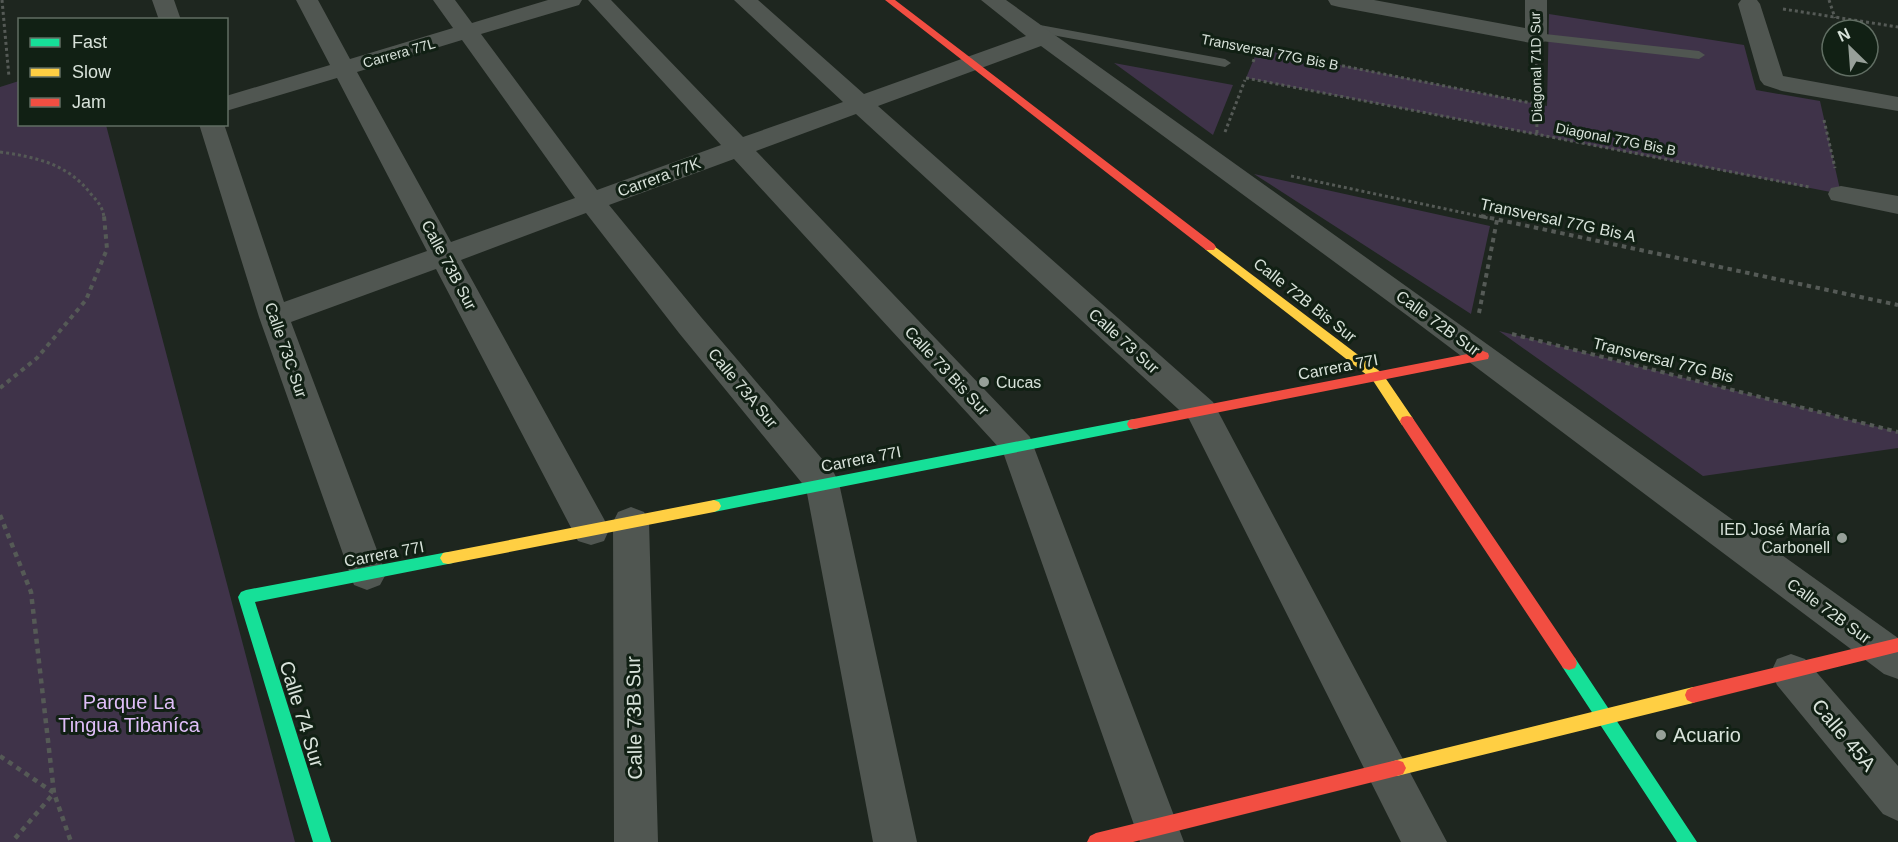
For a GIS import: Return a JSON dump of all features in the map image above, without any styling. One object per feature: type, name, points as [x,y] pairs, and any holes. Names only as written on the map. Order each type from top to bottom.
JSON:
[{"type":"street","points":[[163,0],[169,18]]},
{"type":"street","name":"Calle 73B Sur","points":[[307,0],[591,530]]},
{"type":"street","name":"Calle 73A Sur","points":[[444,0],[591,201],[690,325],[822,483],[895,842]]},
{"type":"street","name":"Carrera 77L","points":[[228,103],[571,0]]},
{"type":"street","name":"Calle 73 Bis Sur","points":[[599,0],[1018,446],[1159,835]]},
{"type":"street","name":"Calle 73 Sur","points":[[746,0],[1201,411],[1425,842]]},
{"type":"street","name":"Calle 72B Bis Sur","points":[[889,0],[1377,376],[1688,842]]},
{"type":"street","name":"Calle 72B Sur","points":[[992,0],[1892,652]]},
{"type":"street","points":[[1339,0],[1536,37]]},
{"type":"street","name":"Diagonal 71D Sur","points":[[1536,0],[1536,37]]},
{"type":"street","points":[[1749,4],[1770,78],[1775,82],[1898,104]]},
{"type":"street","name":"Carrera 77K","points":[[274,317],[971,64],[1036,32]]},
{"type":"street","name":"Calle 73C Sur","points":[[212,126],[274,317],[367,574]]},
{"type":"street","points":[[1841,194],[1898,205]]},
{"type":"street","name":"Carrera 77I","points":[[246,597],[1483,356]]},
{"type":"street","name":"Calle 73B Sur","points":[[631,522],[636,842]]},
{"type":"street","name":"Calle 74 Sur","points":[[246,597],[322,842]]},
{"type":"street","points":[[1096,842],[1159,835],[1388,770],[1791,672],[1892,652]]},
{"type":"street","name":"Calle 45A","points":[[1791,672],[1898,799]]},
{"type":"lane","points":[[1036,32],[1226,63]]},
{"type":"lane","points":[[1536,37],[1699,55]]},
{"type":"path","points":[[2,0],[9,77]]},
{"type":"path","points":[[1749,4],[1835,18],[1829,0]]},
{"type":"path","points":[[1880,24],[1898,27]]},
{"type":"path","name":"Diagonal 71D Sur","points":[[1536,37],[1537,135]]},
{"type":"path","name":"Transversal 77G Bis B","points":[[1235,45],[1536,104]]},
{"type":"path","points":[[1214,160],[1258,49]]},
{"type":"path","name":"Diagonal 77G Bis B","points":[[1246,78],[1841,194]]},
{"type":"path","points":[[1817,90],[1841,194]]},
{"type":"path","points":[[0,152],[34,157],[78,177],[103,208],[107,249],[86,300],[38,358],[0,388]]},
{"type":"path","name":"Transversal 77G Bis A","points":[[1282,174],[1898,305]]},
{"type":"path","points":[[1479,314],[1497,220]]},
{"type":"path","name":"Transversal 77G Bis","points":[[1510,334],[1898,432]]},
{"type":"path","points":[[0,515],[31,592],[54,793],[71,842]]},
{"type":"path","points":[[0,756],[54,793]]},
{"type":"path","points":[[12,842],[54,793]]},
{"type":"green space","points":[[1549,14],[1744,45],[1756,90],[1820,101],[1841,194],[1246,78],[1258,49],[1547,106]]},
{"type":"green space","points":[[1114,63],[1233,85],[1213,135]]},
{"type":"green space","name":"Parque La Tingua Tibaníca","points":[[18,81],[18,126],[106,126],[295,842],[0,842],[0,87]]},
{"type":"green space","points":[[1254,174],[1490,226],[1471,314]]},
{"type":"green space","points":[[1499,331],[1898,432],[1898,448],[1703,476]]},
{"type":"traffic: fast","points":[[714,506],[1134,424]]},
{"type":"traffic: fast","points":[[322,842],[246,597],[448,558]]},
{"type":"traffic: fast","points":[[1569,663],[1688,842]]},
{"type":"traffic: slow","points":[[1210,247],[1377,376],[1407,421]]},
{"type":"traffic: slow","points":[[448,558],[714,506]]},
{"type":"traffic: slow","points":[[1397,768],[1693,695]]},
{"type":"traffic: jam","points":[[889,0],[1210,247]]},
{"type":"traffic: jam","points":[[1134,424],[1483,356]]},
{"type":"traffic: jam","points":[[1407,421],[1569,663]]},
{"type":"traffic: jam","points":[[1693,695],[1898,645]]},
{"type":"traffic: jam","points":[[1096,842],[1397,768]]},
{"type":"place","name":"Cucas","points":[[984,382]]},
{"type":"place","name":"IED José María Carbonell","points":[[1842,538]]},
{"type":"place","name":"Acuario","points":[[1661,735]]}]
